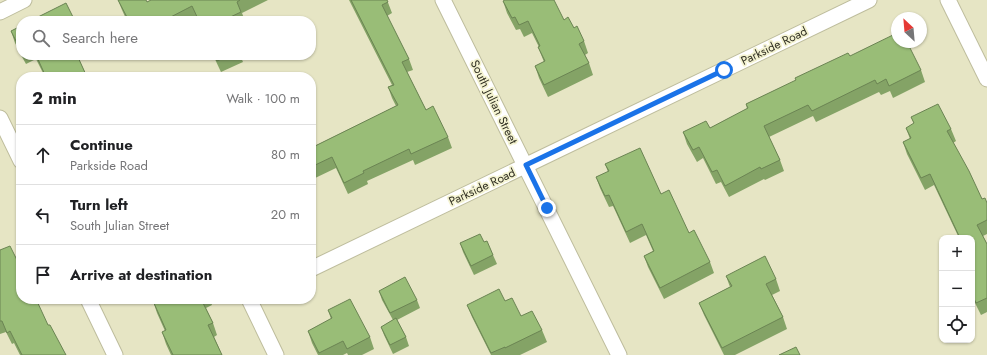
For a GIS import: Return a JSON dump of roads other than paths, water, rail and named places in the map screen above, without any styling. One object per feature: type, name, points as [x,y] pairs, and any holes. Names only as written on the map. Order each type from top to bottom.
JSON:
[{"type":"street","points":[[0,12],[24,0]]},
{"type":"street","name":"South Julian Street","points":[[443,0],[619,355]]},
{"type":"street","name":"Parkside Road","points":[[316,267],[869,0]]},
{"type":"street","points":[[948,0],[987,79]]},
{"type":"street","points":[[0,118],[16,151]]},
{"type":"street","points":[[90,304],[115,355]]},
{"type":"street","points":[[250,304],[276,355]]}]
